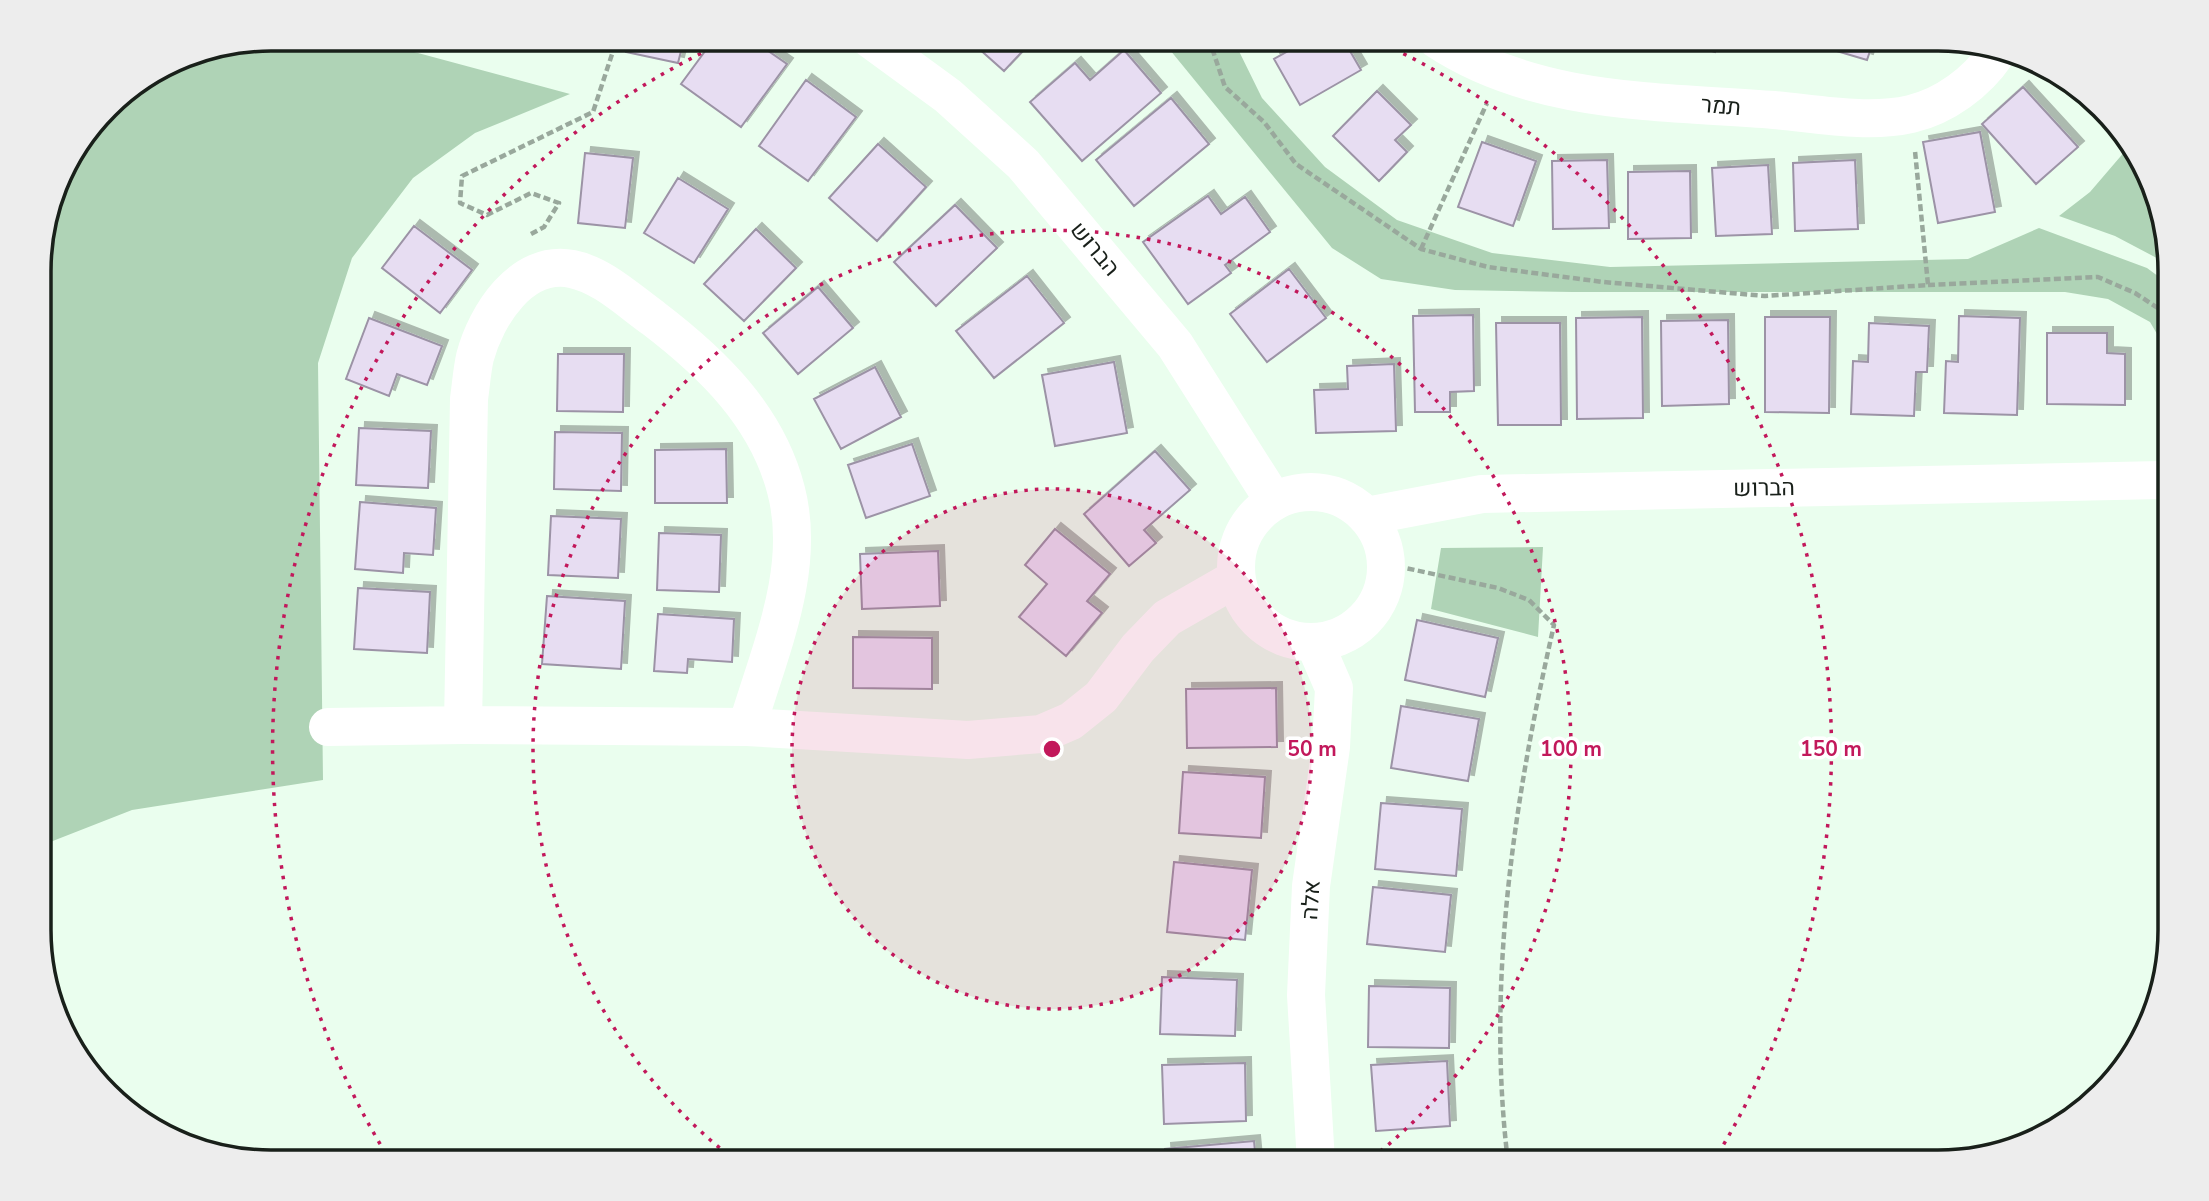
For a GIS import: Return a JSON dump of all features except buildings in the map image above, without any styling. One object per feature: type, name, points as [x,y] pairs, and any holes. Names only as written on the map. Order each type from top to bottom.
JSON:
[{"type":"street","name":"הברוש","points":[[887,51],[948,96],[1023,164],[1175,345],[1274,501]]},
{"type":"street","name":"תמר","points":[[1455,51],[1502,73],[1555,89],[1607,97],[1868,118],[1912,114],[1950,98],[1983,72],[1993,58]]},
{"type":"street","points":[[463,724],[470,399],[475,357],[493,313],[512,289],[541,271],[571,269],[606,283],[685,343],[756,418],[772,451],[787,491],[792,528],[790,586],[747,727]]},
{"type":"street","name":"הברוש","points":[[1367,516],[1482,494],[2158,480]]},
{"type":"street","points":[[1299,492],[1325,493],[1346,500],[1367,516],[1381,538],[1387,565],[1384,591],[1371,614],[1341,637],[1315,644],[1288,640],[1265,628],[1247,609],[1235,579],[1236,552],[1245,528],[1274,501],[1299,492]]},
{"type":"street","points":[[328,727],[463,724],[747,727],[968,740],[1041,734],[1071,720],[1101,697],[1138,648],[1167,618],[1235,579]]},
{"type":"street","name":"אלה","points":[[1315,644],[1335,688],[1331,747],[1311,886],[1307,982],[1309,1068],[1315,1150]]},
{"type":"path","points":[[522,240],[544,227],[559,203],[531,193],[487,215],[460,203],[462,176],[593,112],[613,51]]},
{"type":"path","points":[[1213,51],[1225,87],[1264,122],[1296,164],[1421,249],[1488,267],[1603,282],[1765,296],[2098,277],[2135,293],[2158,308]]},
{"type":"path","points":[[1421,249],[1502,73]]},
{"type":"path","points":[[1912,114],[1928,285]]},
{"type":"path","points":[[1387,565],[1498,588],[1528,600],[1554,625],[1530,731],[1501,974],[1502,1110],[1507,1150]]},
{"type":"green space","points":[[411,51],[570,94],[475,133],[413,178],[352,258],[318,363],[323,780],[132,810],[51,842],[51,256],[62,200],[73,173],[88,148],[126,105],[148,88],[173,73],[200,62],[242,53]]},
{"type":"green space","points":[[1171,51],[1239,51],[1262,98],[1325,167],[1397,220],[1492,253],[1610,267],[1968,259],[2039,228],[2147,268],[2158,276],[2158,336],[2150,322],[2108,299],[2065,292],[1455,290],[1381,279],[1332,248]]},
{"type":"green space","points":[[2124,153],[2142,186],[2151,214],[2157,258],[2115,236],[2059,216],[2090,192]]},
{"type":"green space","points":[[1543,547],[1538,637],[1431,609],[1441,548]]}]
